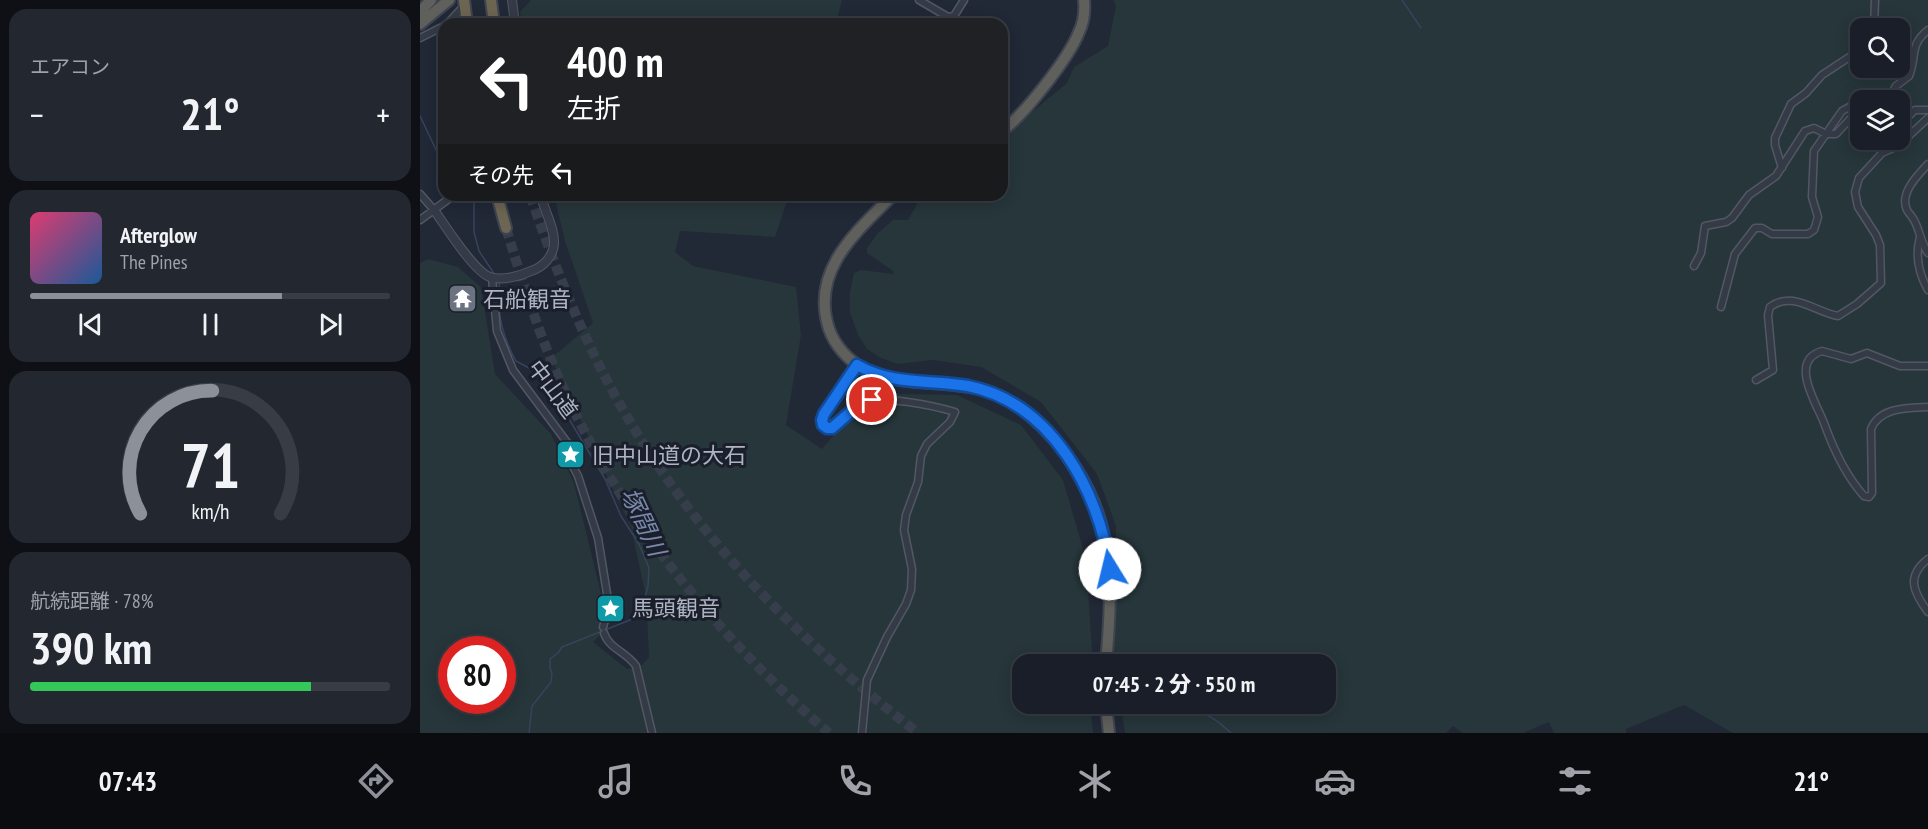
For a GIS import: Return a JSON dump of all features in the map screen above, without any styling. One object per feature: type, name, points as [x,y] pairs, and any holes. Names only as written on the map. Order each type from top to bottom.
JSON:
[{"type":"highway","points":[[420,12],[431,0]]},
{"type":"highway","points":[[420,22],[439,0]]},
{"type":"highway","points":[[420,22],[449,0]]},
{"type":"highway","points":[[471,0],[472,18]]},
{"type":"highway","points":[[491,0],[495,18]]},
{"type":"highway","points":[[496,0],[496,18]]},
{"type":"highway","points":[[1008,125],[1031,102],[1071,49],[1082,25],[1084,0]]},
{"type":"highway","points":[[499,201],[506,228]]},
{"type":"highway","points":[[886,201],[846,244],[834,263],[827,282],[824,311],[831,335],[840,349],[857,365],[890,379],[948,383],[996,394],[1026,412],[1052,437],[1087,487],[1104,533],[1111,589],[1107,654]]},
{"type":"highway","points":[[1107,714],[1109,733]]},
{"type":"street","points":[[512,0],[514,18]]},
{"type":"street","points":[[919,0],[948,17],[954,16],[964,0]]},
{"type":"street","points":[[1874,18],[1875,0]]},
{"type":"street","points":[[451,18],[463,4]]},
{"type":"street","points":[[420,38],[438,29]]},
{"type":"street","points":[[1894,90],[1909,76],[1914,47],[1928,30]]},
{"type":"street","points":[[1782,168],[1774,145],[1791,104],[1806,93],[1822,75],[1850,57]]},
{"type":"street","points":[[1721,307],[1736,254],[1755,228],[1762,228],[1772,234],[1808,234],[1814,230],[1818,217],[1812,197],[1814,151],[1842,111],[1850,107]]},
{"type":"street","points":[[1910,115],[1915,110],[1928,110]]},
{"type":"street","points":[[1756,380],[1773,370],[1768,315],[1770,307],[1784,300],[1800,301],[1826,314],[1838,316],[1857,304],[1881,283],[1880,245],[1858,207],[1855,192],[1857,184],[1859,178],[1882,153],[1898,146],[1928,118]]},
{"type":"street","points":[[1694,266],[1701,253],[1705,226],[1726,222],[1732,218],[1749,195],[1769,182],[1782,168],[1805,131],[1814,128],[1826,134],[1836,134],[1850,119]]},
{"type":"street","points":[[1928,164],[1911,184],[1905,201],[1906,208],[1915,220],[1928,253]]},
{"type":"street","points":[[420,194],[460,247],[480,270],[492,278],[531,271],[542,266],[552,252],[554,238],[543,201]]},
{"type":"street","points":[[420,220],[446,201]]},
{"type":"street","points":[[1920,236],[1918,261],[1928,290]]},
{"type":"street","name":"中山道","points":[[492,278],[497,331],[513,370],[569,445],[569,459],[578,476],[598,538],[609,606],[603,630],[608,642],[630,658],[636,666],[652,733]]},
{"type":"street","points":[[1928,366],[1900,366],[1867,353],[1851,359],[1822,351],[1812,356],[1808,364],[1807,375],[1807,387],[1829,438],[1864,496],[1872,493],[1871,429],[1874,422],[1889,412],[1928,407]]},
{"type":"street","points":[[857,365],[824,414],[823,425],[827,428],[837,425],[862,402],[872,400],[920,404],[955,411],[950,422],[927,444],[921,456],[918,482],[906,515],[904,530],[912,569],[911,590],[867,680],[862,733]]},
{"type":"street","points":[[1928,559],[1918,568],[1914,588],[1928,612]]},
{"type":"shaded area","points":[[531,0],[842,0],[838,18],[521,18],[520,12]]},
{"type":"shaded area","points":[[1113,0],[1928,0],[1928,733],[1733,733],[1684,705],[1626,729],[1626,733],[1554,733],[1549,722],[1523,733],[1463,733],[1453,726],[1446,733],[1125,733],[1122,714],[1336,714],[1336,654],[1115,654],[1116,526],[1097,474],[1041,402],[981,367],[933,360],[898,364],[881,358],[867,349],[858,335],[850,312],[850,292],[854,273],[861,270],[894,274],[867,253],[867,248],[877,234],[893,220],[908,220],[919,201],[1008,201],[1008,132],[1067,83],[1074,67],[1108,46],[1116,6]]},
{"type":"shaded area","points":[[555,201],[787,201],[775,237],[680,231],[675,252],[693,266],[796,287],[801,335],[786,425],[822,449],[870,391],[957,395],[1021,425],[1063,480],[1086,559],[1092,651],[1092,654],[1012,654],[1012,714],[1091,714],[1093,733],[420,733],[420,263],[428,259],[458,267],[481,287],[495,374],[551,434],[574,483],[606,614],[601,623],[600,635],[593,642],[627,669],[642,665],[649,657],[646,597],[631,527],[551,358],[593,323],[565,241]]},
{"type":"waterway","points":[[1402,0],[1421,28]]},
{"type":"waterway","name":"塚間川","points":[[420,116],[438,154]]},
{"type":"waterway","name":"塚間川","points":[[474,201],[474,232],[479,251],[495,275]]},
{"type":"waterway","name":"塚間川","points":[[499,282],[499,306],[504,334],[516,361],[540,374],[557,399],[605,479],[621,516],[639,544],[649,568],[648,586],[642,609],[630,620],[562,647],[550,659],[551,682],[532,706],[529,733]]},
{"type":"waterway","points":[[1203,714],[1231,733]]},
{"type":"tunnel","points":[[532,201],[589,345],[635,430],[664,474],[695,516],[763,595],[838,667],[918,733]]},
{"type":"tunnel","points":[[506,228],[548,354],[590,443],[618,489],[647,534],[714,619],[750,659],[829,733]]},
{"type":"place","name":"石船観音","points":[[462,299]]},
{"type":"place","name":"旧中山道の大石","points":[[571,455]]},
{"type":"place","name":"馬頭観音","points":[[611,608]]},
{"type":"route","points":[[872,400],[862,402],[832,428],[823,425],[824,414],[857,365],[890,379],[948,383],[984,390],[1006,399],[1026,412],[1039,423],[1066,454],[1087,487],[1104,533],[1110,569]]}]
